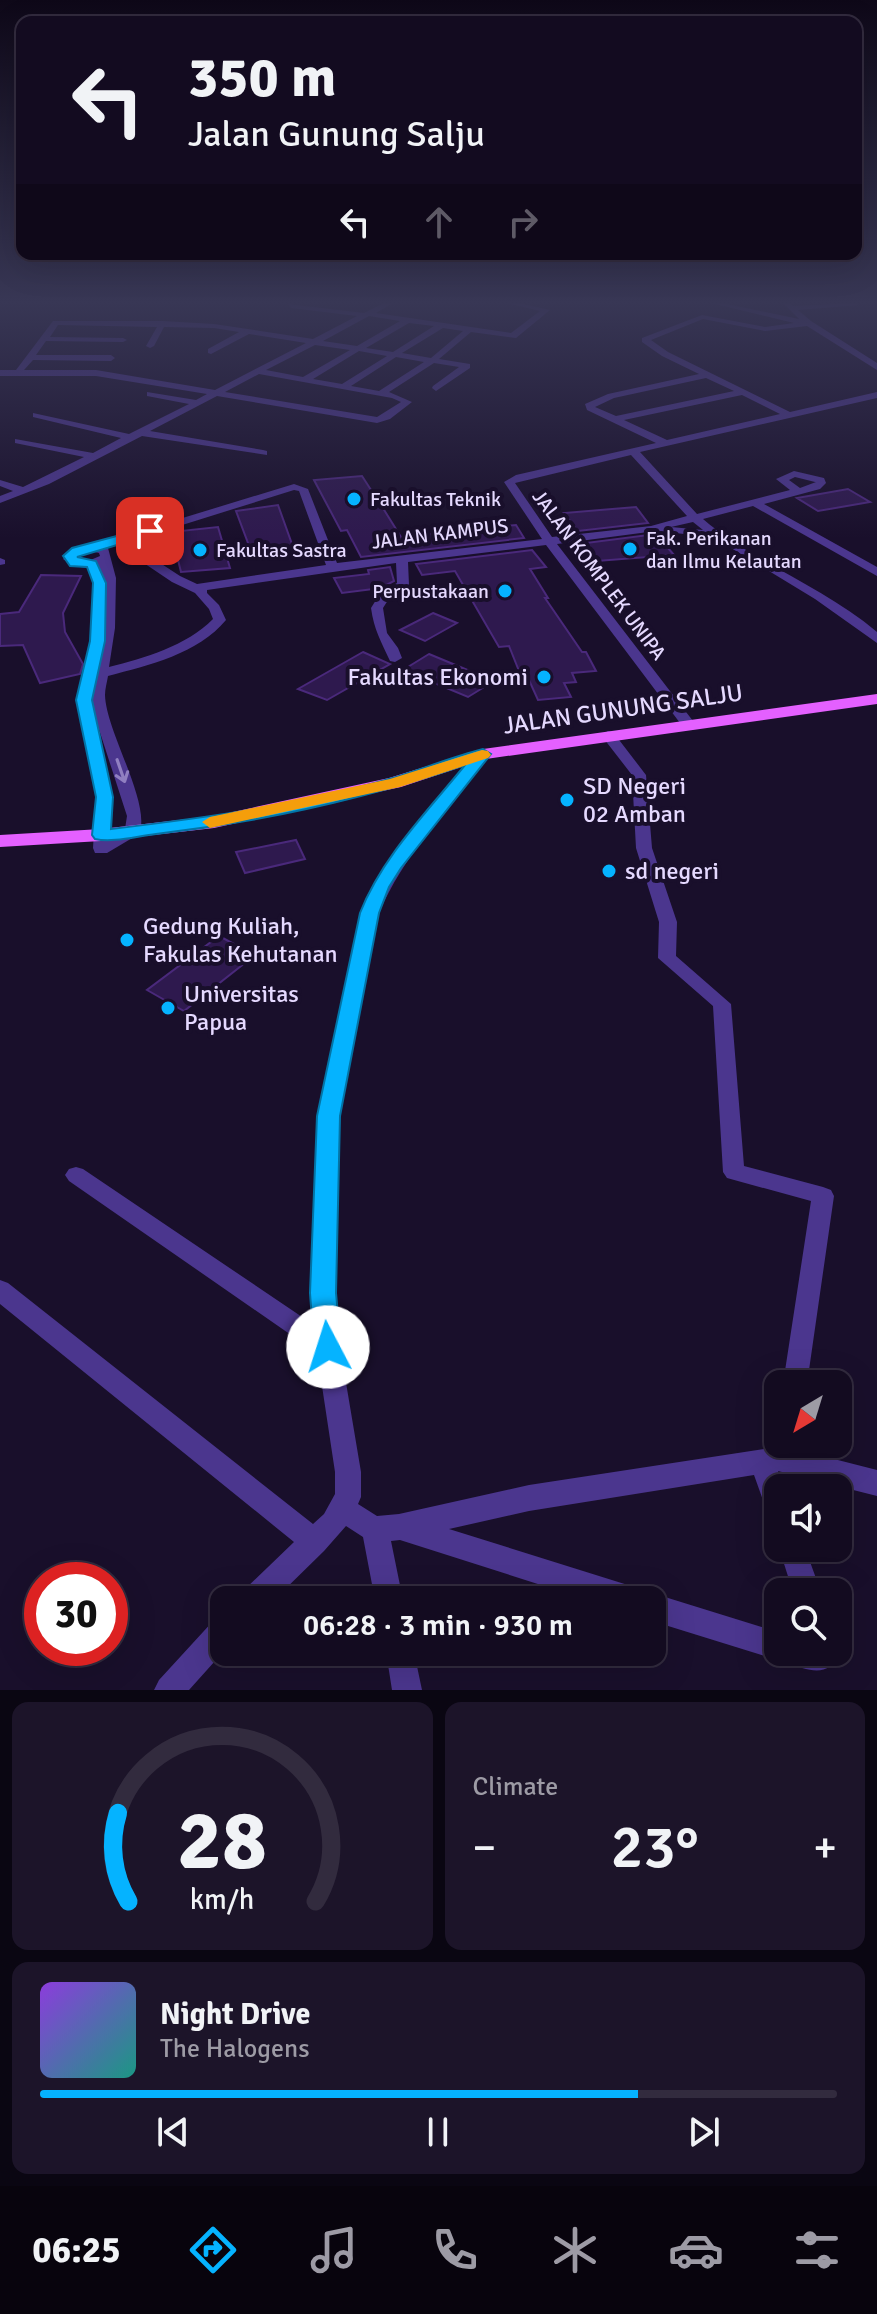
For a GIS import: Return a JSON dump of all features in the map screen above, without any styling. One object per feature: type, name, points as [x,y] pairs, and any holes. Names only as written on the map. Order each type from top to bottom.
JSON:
[{"type":"main road","name":"JALAN GUNUNG SALJU","points":[[0,841],[101,835],[214,822],[394,783],[483,754],[877,699]]},
{"type":"street","points":[[163,382],[377,420],[387,417],[407,402],[314,382]]},
{"type":"street","points":[[0,500],[24,491],[235,382]]},
{"type":"street","points":[[343,387],[352,382]]},
{"type":"street","points":[[380,394],[399,382]]},
{"type":"street","points":[[436,388],[445,382]]},
{"type":"street","points":[[667,444],[590,408],[590,404],[611,396],[676,382]]},
{"type":"street","points":[[722,382],[791,416]]},
{"type":"street","points":[[617,419],[744,392]]},
{"type":"street","points":[[150,394],[195,402]]},
{"type":"street","name":"JALAN KOMPLEK UNIPA","points":[[688,724],[549,541],[509,482],[877,395]]},
{"type":"street","points":[[36,415],[133,434],[263,453]]},
{"type":"street","points":[[18,441],[92,456]]},
{"type":"street","points":[[634,452],[693,516],[716,534],[844,611],[877,639]]},
{"type":"street","points":[[0,483],[24,491]]},
{"type":"street","points":[[133,831],[133,805],[102,717],[97,683],[105,589],[99,576],[97,557],[119,541],[298,487],[303,489],[333,567]]},
{"type":"street","name":"JALAN KAMPUS","points":[[199,590],[213,583],[651,529],[798,491]]},
{"type":"street","points":[[753,502],[877,572]]},
{"type":"street","points":[[651,529],[716,534]]},
{"type":"street","points":[[97,668],[131,664],[186,643],[217,624],[219,614],[199,590],[176,579],[119,541]]},
{"type":"street","points":[[395,658],[381,633],[377,608],[385,595],[403,585],[402,559]]},
{"type":"street","points":[[97,668],[84,700],[104,797],[101,835]]},
{"type":"street","points":[[608,735],[639,775],[644,848],[668,922],[667,958],[722,1004],[734,1172],[823,1196],[797,1370]]},
{"type":"street","points":[[269,1586],[315,1542],[343,1510],[348,1497],[348,1472],[328,1347],[323,1293],[328,1116],[370,913],[380,887],[394,865],[483,754]]},
{"type":"street","points":[[76,1175],[328,1347]]},
{"type":"street","points":[[0,1290],[315,1542]]},
{"type":"street","points":[[387,1528],[529,1498],[764,1456]]},
{"type":"street","points":[[791,1458],[877,1483]]},
{"type":"street","points":[[343,1510],[387,1528],[584,1586]]},
{"type":"street","points":[[387,1528],[389,1586]]},
{"type":"street","points":[[666,1611],[764,1642]]},
{"type":"street","points":[[169,1690],[210,1645]]},
{"type":"street","points":[[403,1666],[407,1690]]},
{"type":"building","points":[[362,476],[373,493],[380,492],[387,504],[381,505],[401,537],[516,525],[524,538],[361,557],[347,530],[341,531],[314,480]]},
{"type":"building","points":[[848,489],[870,502],[818,511],[797,498]]},
{"type":"building","points":[[278,505],[293,547],[251,551],[236,511]]},
{"type":"building","points":[[636,507],[648,523],[578,531],[564,513]]},
{"type":"building","name":"Fakultas Sastra","points":[[218,527],[230,568],[181,572],[171,532]]},
{"type":"building","name":"Fak. Perikanan dan Ilmu Kelautan","points":[[656,534],[674,555],[597,561],[586,543]]},
{"type":"building","points":[[532,550],[546,567],[530,569],[548,598],[545,598],[582,652],[586,652],[596,671],[572,673],[576,682],[564,683],[571,697],[538,700],[529,680],[523,681],[509,646],[499,647],[455,571],[422,575],[416,564]]},
{"type":"building","points":[[390,567],[394,581],[381,588],[342,593],[334,578],[369,574],[368,570]]},
{"type":"building","points":[[41,575],[81,576],[63,613],[65,632],[83,664],[80,674],[40,683],[23,645],[0,646],[0,614],[19,612]]},
{"type":"building","points":[[433,613],[457,623],[425,641],[400,630]]},
{"type":"building","points":[[363,652],[390,664],[327,700],[298,689]]},
{"type":"building","points":[[429,654],[494,681],[468,697],[403,670]]},
{"type":"building","points":[[296,840],[305,859],[245,873],[236,852]]},
{"type":"building","points":[[219,936],[255,955],[184,1011],[147,990]]},
{"type":"slow traffic","points":[[210,822],[394,783],[482,755]]},
{"type":"place","name":"Fakultas Teknik","points":[[354,499]]},
{"type":"place","name":"Fak. Perikanan dan Ilmu Kelautan","points":[[630,549]]},
{"type":"place","name":"Fakultas Sastra","points":[[200,550]]},
{"type":"place","name":"Perpustakaan","points":[[505,591]]},
{"type":"place","name":"Fakultas Ekonomi","points":[[544,677]]},
{"type":"place","name":"SD Negeri 02 Amban","points":[[567,800]]},
{"type":"place","name":"sd negeri","points":[[609,871]]},
{"type":"place","name":"Gedung Kuliah, Fakulas Kehutanan","points":[[127,940]]},
{"type":"place","name":"Universitas Papua","points":[[168,1008]]},
{"type":"route","points":[[150,531],[73,552],[69,556],[75,563],[92,564],[100,583],[97,641],[84,700],[104,797],[105,815],[101,835],[214,822],[319,801],[394,783],[483,754],[394,865],[380,887],[370,913],[328,1116],[323,1293],[328,1347]]}]
